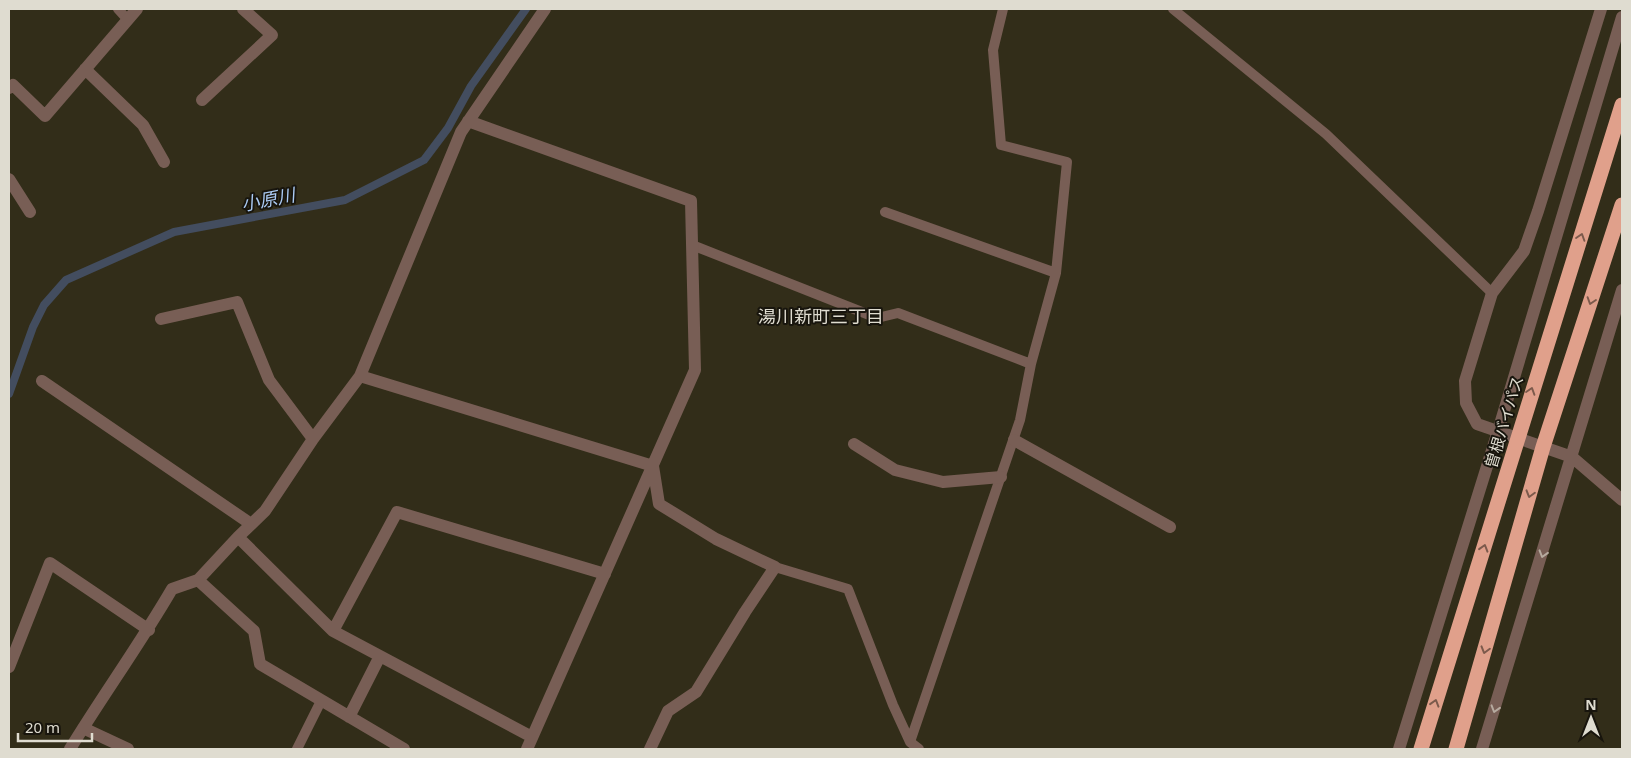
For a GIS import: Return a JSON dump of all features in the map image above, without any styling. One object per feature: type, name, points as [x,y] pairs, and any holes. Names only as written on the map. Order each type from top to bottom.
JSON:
[{"type":"highway","name":"曽根バイパス","points":[[1421,749],[1622,105]]},
{"type":"highway","points":[[1456,749],[1544,447],[1622,205]]},
{"type":"street","points":[[9,88],[13,85],[45,116],[137,9]]},
{"type":"street","points":[[202,100],[272,35],[243,9]]},
{"type":"street","points":[[70,749],[149,630],[172,589],[198,580],[265,511],[313,439],[360,376],[461,132],[545,9]]},
{"type":"street","points":[[1601,9],[1524,251],[1492,293],[1465,380],[1466,403],[1477,424],[1572,457],[1622,500]]},
{"type":"street","points":[[1399,749],[1498,431],[1622,17]]},
{"type":"street","points":[[85,69],[143,125],[164,162]]},
{"type":"street","points":[[468,121],[691,201],[695,370],[527,749]]},
{"type":"street","points":[[9,179],[30,212]]},
{"type":"street","points":[[1482,749],[1622,290]]},
{"type":"street","points":[[161,319],[237,302],[269,380],[313,439]]},
{"type":"street","points":[[360,376],[653,466]]},
{"type":"street","points":[[42,380],[251,524]]},
{"type":"street","points":[[1014,440],[1170,528]]},
{"type":"street","points":[[854,444],[895,470],[943,482],[1001,477]]},
{"type":"street","points":[[650,749],[668,711],[696,692],[775,567],[716,539],[659,504],[653,466]]},
{"type":"street","points":[[333,631],[397,512],[605,574]]},
{"type":"street","points":[[238,537],[333,631],[532,737]]},
{"type":"street","points":[[9,667],[50,563],[149,630]]},
{"type":"street","points":[[198,580],[254,631],[260,664],[404,749]]},
{"type":"street","points":[[349,717],[380,656]]},
{"type":"street","points":[[83,728],[128,749]]},
{"type":"lane","points":[[118,9],[128,20]]},
{"type":"lane","points":[[910,742],[1014,440],[1020,420],[1030,364],[1056,273],[1067,162],[1001,145],[993,50],[1003,9]]},
{"type":"lane","points":[[1173,9],[1326,134],[1492,293]]},
{"type":"lane","points":[[885,212],[1056,273]]},
{"type":"lane","points":[[692,245],[877,318],[898,312],[1030,364]]},
{"type":"lane","points":[[775,567],[848,589],[893,705],[910,742],[919,749]]},
{"type":"lane","points":[[297,749],[321,700]]},
{"type":"waterway","name":"小原川","points":[[9,394],[33,327],[44,305],[66,280],[174,232],[345,200],[424,160],[448,128],[471,86],[526,9]]},
{"type":"district","name":"湯川新町三丁目","points":[[821,316]]}]
